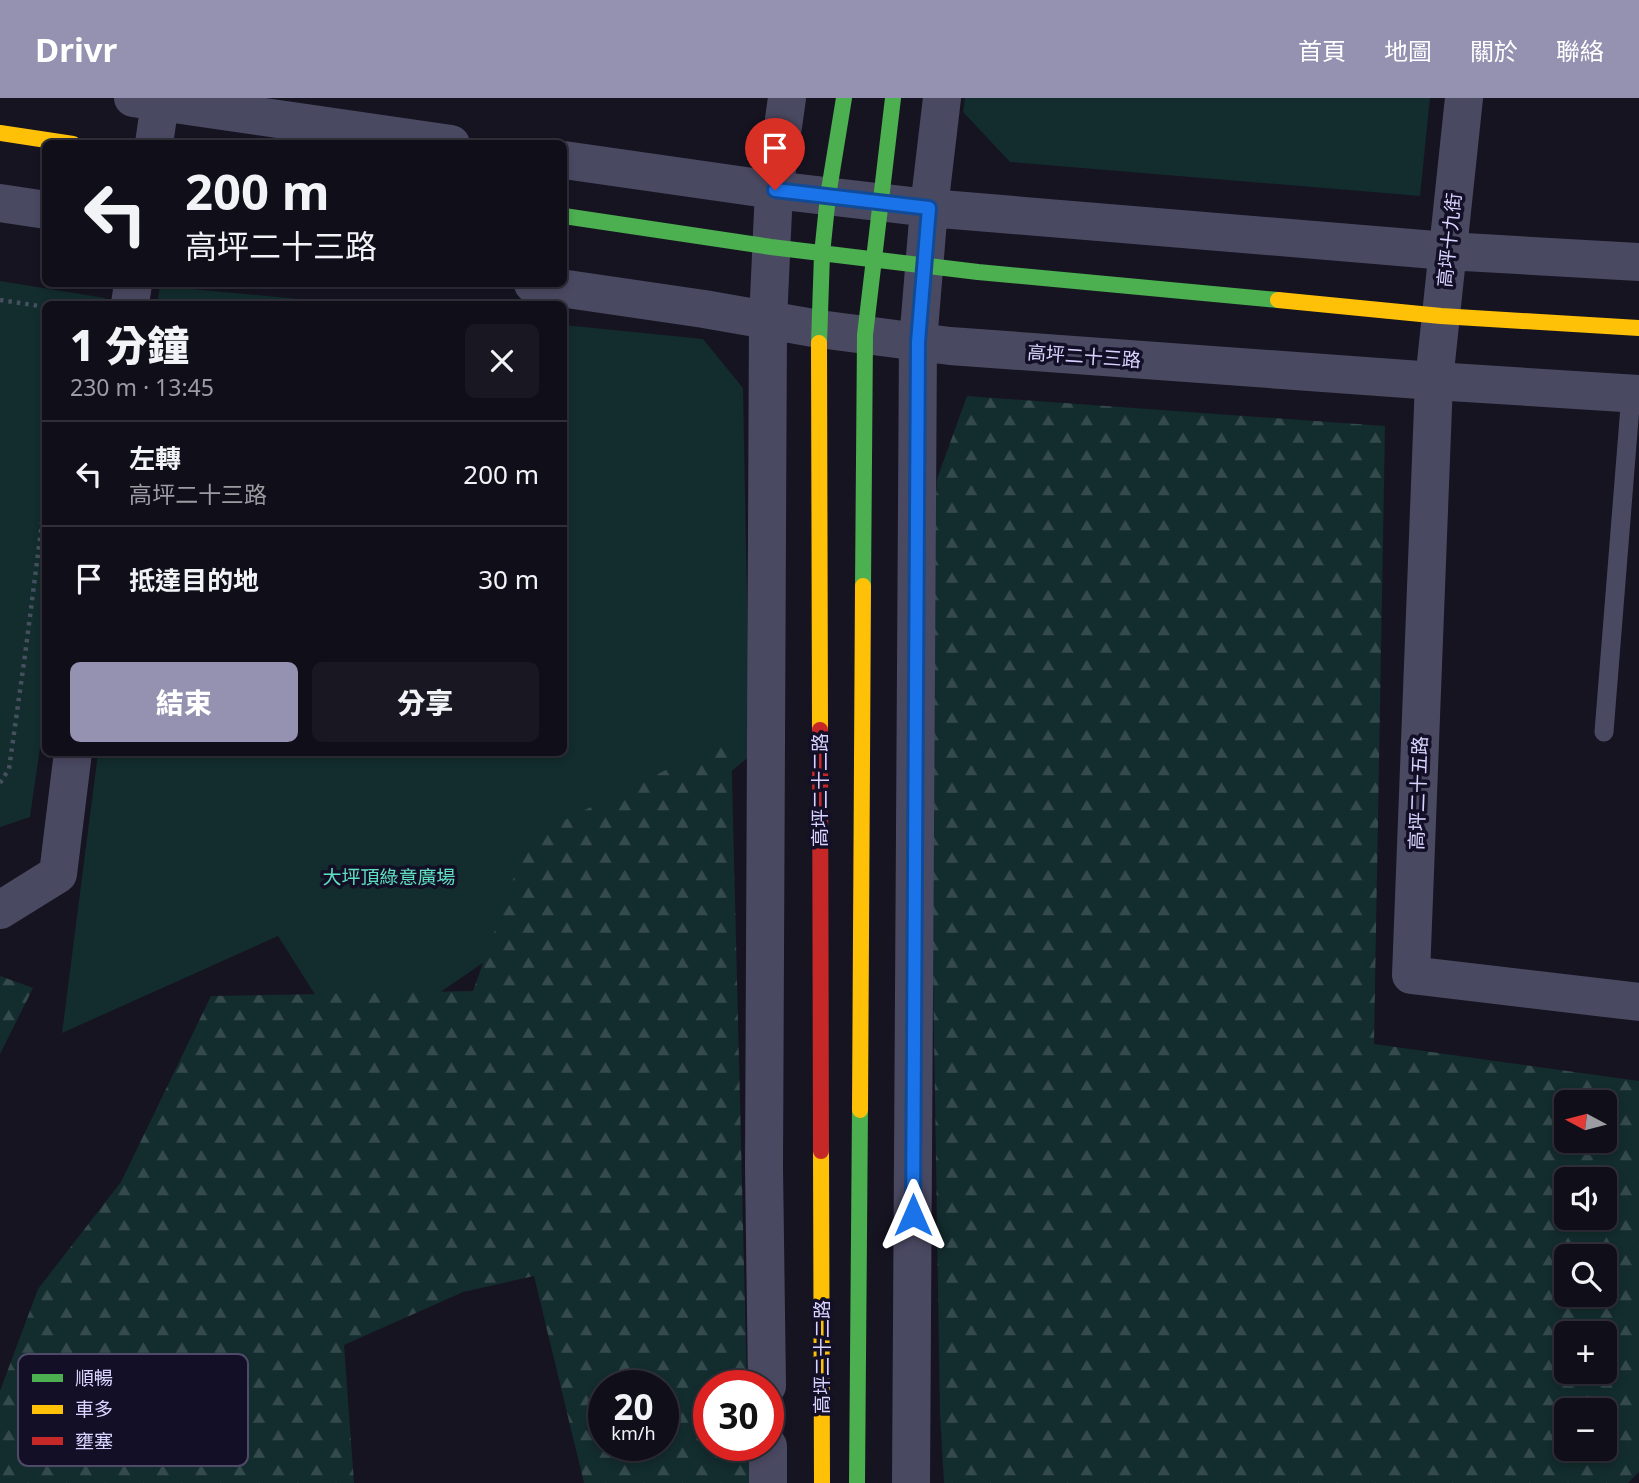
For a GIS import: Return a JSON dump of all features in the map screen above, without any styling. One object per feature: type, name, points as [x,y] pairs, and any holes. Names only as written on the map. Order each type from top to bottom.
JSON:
[{"type":"street","points":[[767,1370],[764,1167],[768,320],[775,190],[787,98]]},
{"type":"street","name":"高坪二十二路","points":[[822,1483],[819,328],[828,196],[844,98]]},
{"type":"street","name":"高坪二十二路","points":[[857,1483],[865,335],[893,98]]},
{"type":"street","points":[[911,1483],[918,342],[929,208],[942,98]]},
{"type":"street","name":"高坪十九街","points":[[1434,381],[1464,98]]},
{"type":"street","points":[[152,140],[146,100],[423,140]]},
{"type":"street","points":[[0,133],[46,140]]},
{"type":"street","points":[[567,160],[775,190],[929,208],[1447,251],[1639,262]]},
{"type":"street","points":[[0,203],[42,209]]},
{"type":"street","points":[[567,216],[873,261],[1441,316],[1639,328]]},
{"type":"street","name":"高坪二十三路","points":[[554,287],[950,346],[1635,394]]},
{"type":"street","name":"高坪二十五路","points":[[1434,381],[1411,975],[1639,1002]]},
{"type":"street","points":[[0,909],[58,874],[73,756]]},
{"type":"street","points":[[768,1461],[768,1483]]},
{"type":"lane","points":[[1604,732],[1635,394]]},
{"type":"path","points":[[0,300],[42,306]]},
{"type":"path","points":[[0,783],[9,769],[42,523]]},
{"type":"green space","points":[[965,98],[1430,98],[1420,196],[1010,162],[963,112]]},
{"type":"green space","points":[[0,281],[105,298],[104,301],[42,301],[42,734],[30,817],[0,827]]},
{"type":"green space","points":[[160,287],[171,287],[319,301],[158,301]]},
{"type":"green space","name":"大坪頂綠意廣場","points":[[567,325],[703,339],[743,388],[750,756],[567,905],[352,1053],[278,936],[62,1033],[98,756],[567,756]]},
{"type":"green space","points":[[967,396],[1385,426],[1374,1044],[1639,1081],[1639,1472],[1628,1483],[944,1483],[940,1414],[928,656],[937,479]]},
{"type":"green space","points":[[731,738],[747,1370],[693,1370],[693,1461],[749,1461],[750,1483],[584,1483],[534,1276],[463,1292],[344,1345],[354,1483],[0,1483],[0,1391],[38,1289],[121,1182],[211,996],[473,991],[528,838]]},
{"type":"green space","points":[[0,976],[33,988],[0,1054]]},
{"type":"traffic: fast","points":[[819,343],[822,254],[828,196],[844,98]]},
{"type":"traffic: fast","points":[[863,586],[865,335],[893,98]]},
{"type":"traffic: fast","points":[[567,216],[771,247],[978,272],[1278,300]]},
{"type":"traffic: fast","points":[[857,1483],[860,1110]]},
{"type":"traffic: slow","points":[[0,133],[46,140]]},
{"type":"traffic: slow","points":[[1278,300],[1441,316],[1639,328]]},
{"type":"traffic: slow","points":[[819,343],[820,730]]},
{"type":"traffic: slow","points":[[860,1110],[863,586]]},
{"type":"traffic: slow","points":[[821,1151],[822,1483]]},
{"type":"traffic: jam","points":[[820,730],[821,1151]]},
{"type":"route","points":[[775,190],[929,208],[918,342],[913,1215]]}]
